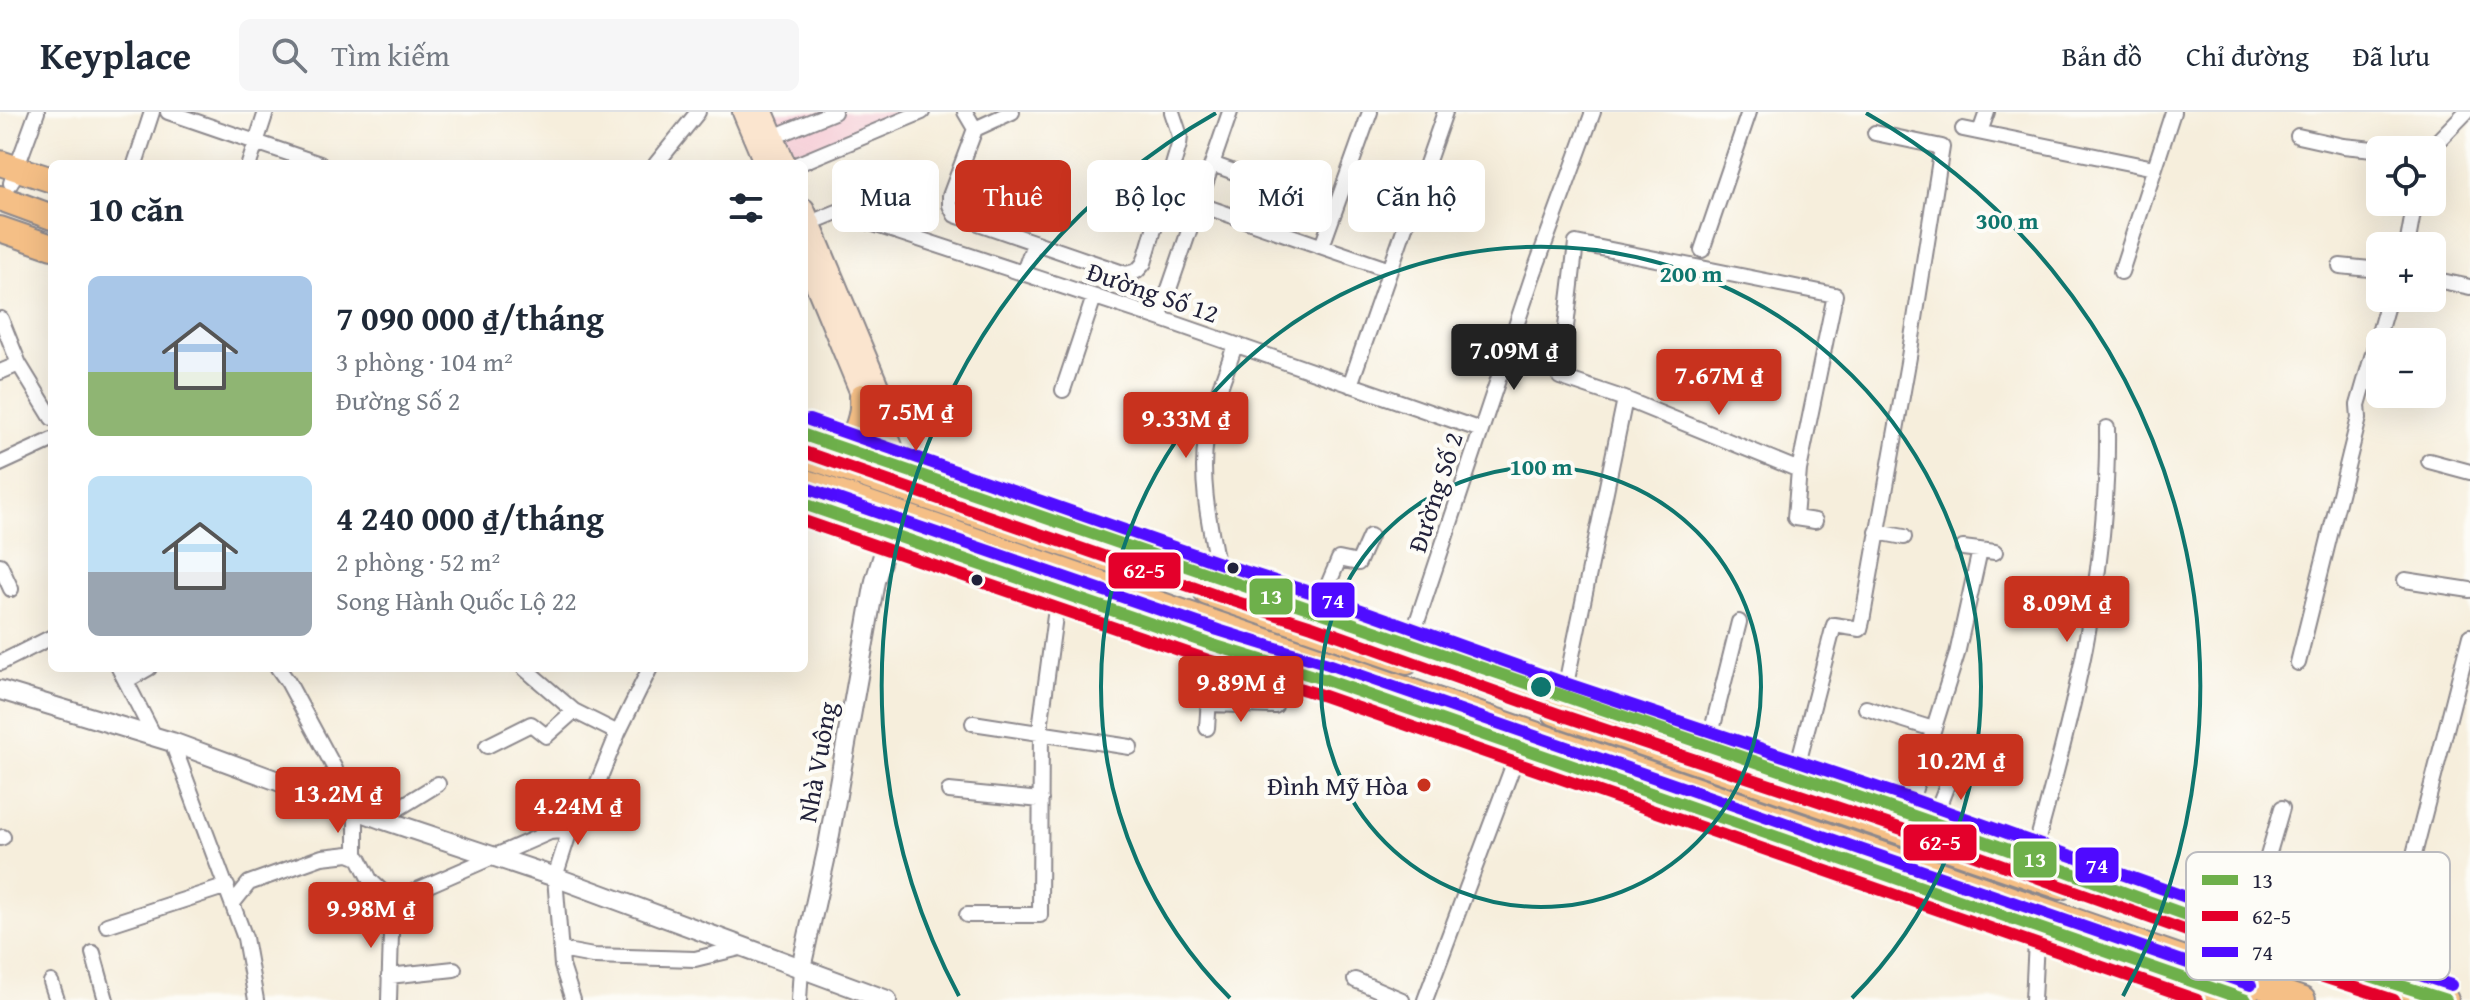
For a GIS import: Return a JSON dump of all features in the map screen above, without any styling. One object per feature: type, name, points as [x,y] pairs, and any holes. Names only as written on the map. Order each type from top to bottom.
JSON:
[{"type":"highway","points":[[5,179],[48,180]]},
{"type":"highway","points":[[5,179],[48,195]]},
{"type":"highway","points":[[5,179],[48,214]]},
{"type":"highway","points":[[0,229],[48,246]]},
{"type":"highway","points":[[837,456],[867,401]]},
{"type":"highway","points":[[808,438],[837,456],[2186,923]]},
{"type":"highway","points":[[808,455],[837,456]]},
{"type":"highway","points":[[898,477],[1317,611],[1406,653],[1708,746],[1792,785],[1907,814],[2186,914]]},
{"type":"highway","points":[[808,483],[893,522],[1060,581],[2037,918],[2186,964]]},
{"type":"highway","points":[[808,505],[893,522]]},
{"type":"highway","points":[[2037,918],[2186,976]]},
{"type":"highway","points":[[2195,980],[2246,1000]]},
{"type":"highway","points":[[2238,980],[2303,1000]]},
{"type":"highway","points":[[2351,980],[2385,992],[2446,1000]]},
{"type":"highway","points":[[2356,980],[2385,992]]},
{"type":"main road","points":[[743,112],[763,160]]},
{"type":"main road","points":[[763,112],[783,160]]},
{"type":"main road","points":[[808,218],[878,386],[867,401]]},
{"type":"main road","points":[[808,265],[867,401],[884,428],[898,477],[893,522]]},
{"type":"street","points":[[5,179],[37,112]]},
{"type":"street","points":[[136,160],[152,112]]},
{"type":"street","points":[[168,112],[308,160]]},
{"type":"street","points":[[250,160],[266,112]]},
{"type":"street","points":[[659,160],[698,112]]},
{"type":"street","points":[[773,137],[834,112]]},
{"type":"street","points":[[808,160],[922,112]]},
{"type":"street","points":[[965,112],[975,129]]},
{"type":"street","points":[[1012,112],[975,129],[950,196],[953,212],[958,217],[1034,244],[1119,272],[1132,273],[1141,268],[1180,140],[1172,112]]},
{"type":"street","points":[[1213,160],[1230,112]]},
{"type":"street","points":[[1322,246],[1370,112]]},
{"type":"street","points":[[1350,385],[1445,112]]},
{"type":"street","name":"Đường Số 2","points":[[1406,653],[1593,112]]},
{"type":"street","points":[[1702,250],[1749,112]]},
{"type":"street","points":[[1980,132],[1987,112]]},
{"type":"street","points":[[2121,272],[2173,112]]},
{"type":"street","points":[[2443,136],[2466,112]]},
{"type":"street","points":[[1963,129],[2154,168]]},
{"type":"street","points":[[1792,785],[1834,625],[1860,629],[1909,357],[1942,147],[1875,133]]},
{"type":"street","points":[[2298,136],[2366,148]]},
{"type":"street","points":[[1214,209],[1390,270]]},
{"type":"street","name":"Đường Số 12","points":[[808,216],[837,212],[1159,318],[1481,430]]},
{"type":"street","points":[[1159,318],[1188,232]]},
{"type":"street","points":[[1799,470],[1625,399],[1560,377],[1576,243],[1835,295],[1799,470],[1795,518],[1815,521]]},
{"type":"street","points":[[1023,274],[1034,244]]},
{"type":"street","points":[[2340,266],[2366,269]]},
{"type":"street","points":[[2446,282],[2470,287]]},
{"type":"street","points":[[1063,390],[1094,297]]},
{"type":"street","points":[[2298,663],[2359,418],[2358,405],[2385,312]]},
{"type":"street","points":[[1,319],[19,364],[48,411]]},
{"type":"street","points":[[1220,580],[1206,503],[1205,461],[1211,418],[1235,345]]},
{"type":"street","points":[[0,372],[19,364]]},
{"type":"street","points":[[1563,699],[1625,399]]},
{"type":"street","points":[[2032,860],[2062,753],[2091,624],[2104,517],[2107,428]]},
{"type":"street","points":[[0,464],[48,442]]},
{"type":"street","points":[[2429,461],[2470,472]]},
{"type":"street","name":"Nhà Vuông","points":[[799,1000],[801,968],[827,851],[875,581],[893,522]]},
{"type":"street","points":[[1877,532],[1904,537]]},
{"type":"street","points":[[1317,611],[1339,559],[1358,563],[1370,536]]},
{"type":"street","points":[[1907,814],[1988,551],[1963,548]]},
{"type":"street","points":[[0,565],[11,589]]},
{"type":"street","points":[[2405,580],[2470,590]]},
{"type":"street","points":[[967,915],[1040,915],[1041,732],[1060,581]]},
{"type":"street","points":[[1708,746],[1739,622]]},
{"type":"street","points":[[1207,728],[1214,634]]},
{"type":"street","points":[[2419,852],[2470,636]]},
{"type":"street","points":[[0,663],[48,639]]},
{"type":"street","points":[[281,672],[335,769],[336,802]]},
{"type":"street","points":[[529,672],[574,711],[618,733]]},
{"type":"street","points":[[573,1000],[562,966],[555,877],[570,830],[598,782],[648,672]]},
{"type":"street","points":[[123,674],[163,739],[227,886],[245,938],[256,1000]]},
{"type":"street","points":[[0,690],[163,739],[381,819],[555,877],[887,1000]]},
{"type":"street","points":[[1209,704],[1275,706]]},
{"type":"street","points":[[1866,708],[1933,729]]},
{"type":"street","points":[[487,746],[531,724],[546,736],[574,711]]},
{"type":"street","points":[[973,723],[1130,747]]},
{"type":"street","points":[[1425,1000],[1522,740]]},
{"type":"street","points":[[1932,823],[1954,767]]},
{"type":"street","points":[[381,819],[438,784]]},
{"type":"street","points":[[949,791],[1041,800]]},
{"type":"street","points":[[2269,852],[2282,808]]},
{"type":"street","points":[[356,809],[356,857],[370,880],[392,901],[389,1000]]},
{"type":"street","points":[[392,901],[550,832],[570,830]]},
{"type":"street","points":[[233,903],[249,883],[322,857],[349,854],[356,857]]},
{"type":"street","points":[[107,925],[227,886]]},
{"type":"street","points":[[2033,1000],[2037,918]]},
{"type":"street","points":[[561,950],[593,956],[695,959],[744,947]]},
{"type":"street","points":[[93,953],[106,1000]]},
{"type":"street","points":[[389,976],[454,969]]},
{"type":"street","points":[[1355,980],[1402,1000]]},
{"type":"street","points":[[51,982],[57,1000]]},
{"type":"shaded area","points":[[771,112],[907,112],[791,160]]},
{"type":"transit line","name":"74","points":[[809,420],[1568,684],[1912,799],[2186,897]]},
{"type":"transit line","name":"13","points":[[808,436],[1945,827],[2186,914]]},
{"type":"transit line","name":"62-5","points":[[808,453],[1558,714],[1902,829],[2186,931]]},
{"type":"transit line","name":"74","points":[[809,489],[1218,630],[1328,664],[2186,962]]},
{"type":"transit line","name":"13","points":[[808,505],[1213,645],[1323,679],[2186,979]]},
{"type":"transit line","name":"62-5","points":[[808,522],[1208,660],[1318,694],[2197,1000]]},
{"type":"transit line","name":"13","points":[[2188,980],[2246,1000]]},
{"type":"transit line","name":"74","points":[[2237,980],[2251,985]]},
{"type":"transit line","name":"62-5","points":[[2332,980],[2394,1000]]},
{"type":"transit line","name":"13","points":[[2384,980],[2446,1000]]},
{"type":"transit line","name":"74","points":[[2436,980],[2451,985]]},
{"type":"place","name":"Đình Mỹ Hòa","points":[[1424,785]]}]
